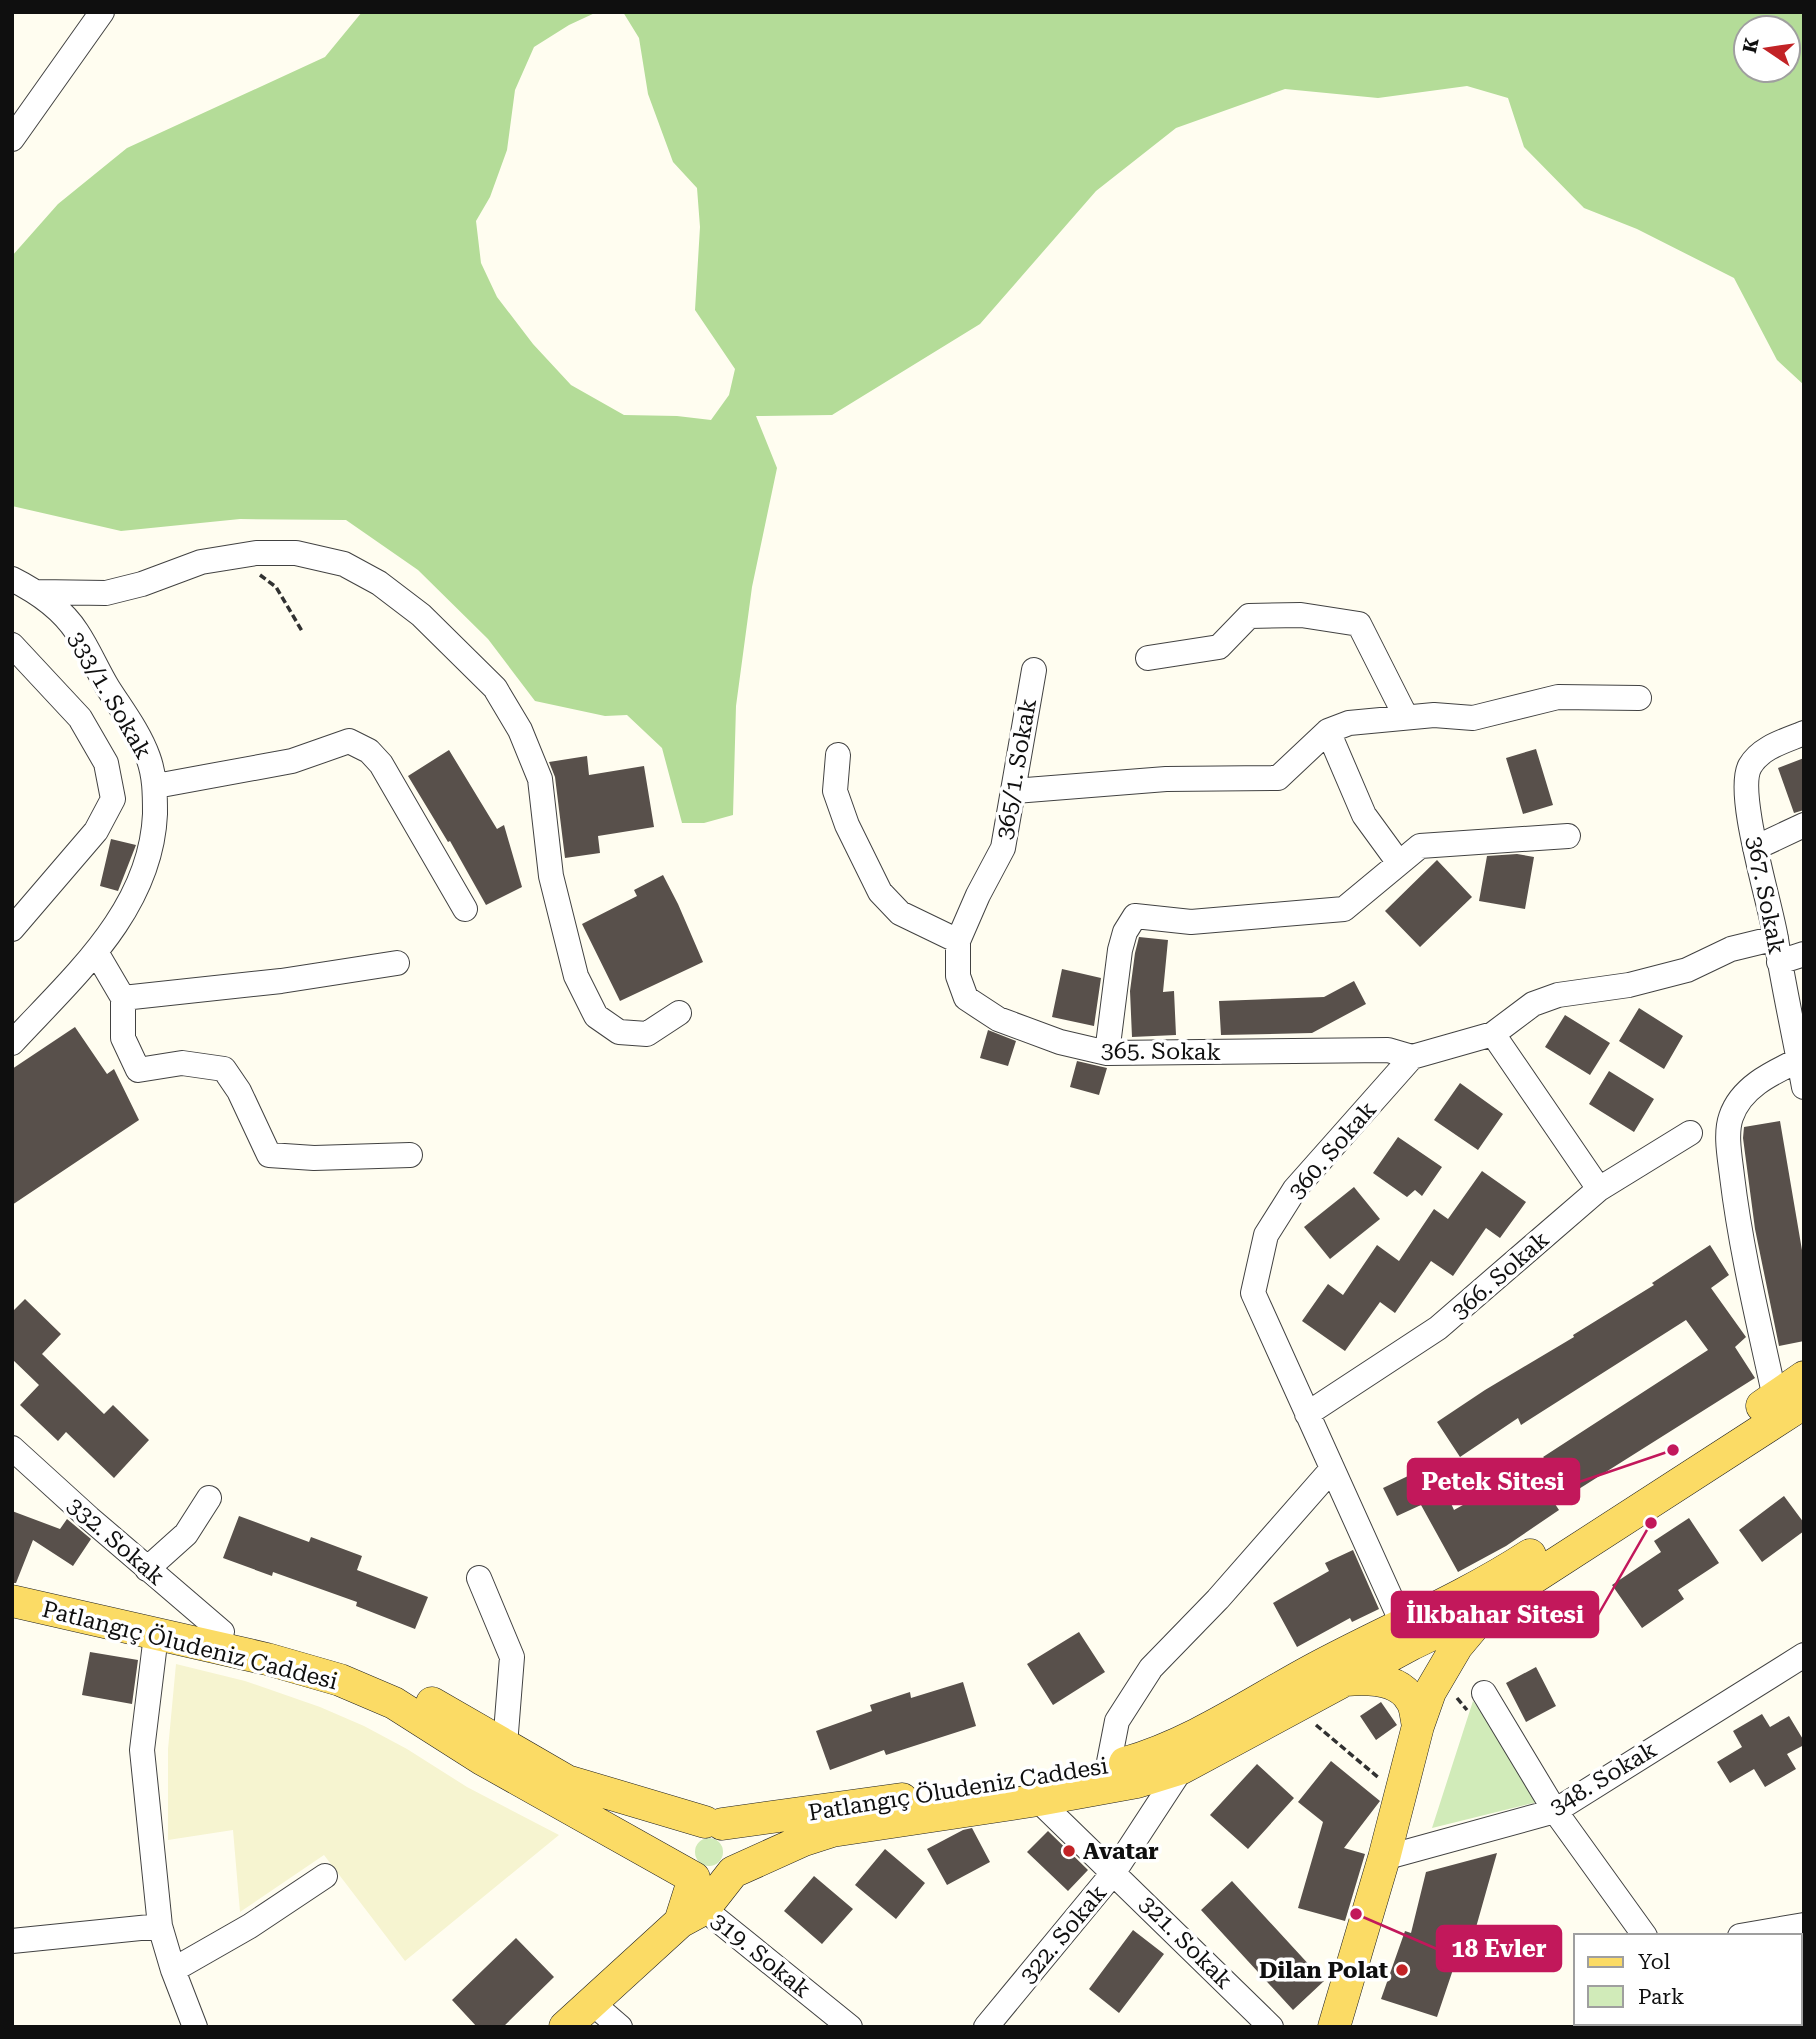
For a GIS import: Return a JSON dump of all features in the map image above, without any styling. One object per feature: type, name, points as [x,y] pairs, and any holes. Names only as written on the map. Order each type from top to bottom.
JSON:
[{"type":"main road","name":"Patlangıç Öludeniz Caddesi","points":[[12,1584],[326,1653],[358,1664],[396,1683],[567,1781],[713,1823],[1023,1783],[1108,1767],[1158,1754],[1314,1669],[1490,1606],[1789,1400],[1804,1377]]},
{"type":"main road","name":"Patlangıç Öludeniz Caddesi","points":[[733,1871],[804,1840],[832,1831],[1038,1800],[1137,1782],[1182,1768],[1345,1681],[1460,1597],[1789,1400]]},
{"type":"main road","name":"Patlangıç Öludeniz Caddesi","points":[[12,1601],[267,1659],[328,1676],[394,1703],[482,1759],[694,1878]]},
{"type":"main road","points":[[1334,2027],[1384,1858],[1418,1726],[1430,1692],[1457,1646],[1490,1606]]},
{"type":"main road","points":[[1408,1635],[1430,1692]]},
{"type":"main road","points":[[1345,1681],[1377,1680],[1394,1685],[1412,1700],[1418,1726]]},
{"type":"main road","points":[[565,2027],[591,2001],[692,1916],[733,1871],[738,1864],[739,1845],[736,1836],[713,1823],[689,1830],[680,1846],[682,1864],[694,1878],[715,1882],[733,1871]]},
{"type":"main road","points":[[692,1916],[694,1878]]},
{"type":"street","points":[[12,139],[102,12]]},
{"type":"street","points":[[38,592],[106,593],[142,584],[201,562],[256,553],[296,553],[344,564],[379,583],[421,615],[495,688],[520,730],[540,779],[551,876],[576,976],[596,1016],[619,1032],[647,1034],[679,1013]]},
{"type":"street","name":"333/1. Sokak","points":[[12,579],[38,592],[76,629],[138,737],[148,757],[156,786],[154,838],[142,877],[119,920],[96,952],[12,1042]]},
{"type":"street","points":[[1148,658],[1219,648],[1249,616],[1301,615],[1359,624],[1406,717]]},
{"type":"street","points":[[12,645],[80,718],[106,763],[113,799],[96,831],[12,929]]},
{"type":"street","name":"365/1. Sokak","points":[[958,941],[1003,848],[1034,670]]},
{"type":"street","points":[[1014,790],[1166,779],[1278,778],[1328,732],[1349,723],[1434,715],[1473,718],[1558,697],[1639,698]]},
{"type":"street","points":[[1328,732],[1364,815],[1399,863]]},
{"type":"street","name":"367. Sokak","points":[[1804,733],[1762,751],[1748,768],[1746,793],[1804,1087]]},
{"type":"street","points":[[156,786],[292,761],[349,741],[369,751],[381,764],[465,909]]},
{"type":"street","points":[[838,755],[835,791],[847,825],[880,892],[900,913],[958,941]]},
{"type":"street","points":[[1755,848],[1804,825]]},
{"type":"street","points":[[1107,1053],[1119,950],[1125,932],[1135,916],[1191,922],[1344,909],[1420,846],[1567,836]]},
{"type":"street","name":"365. Sokak","points":[[958,941],[958,976],[967,998],[998,1019],[1060,1042],[1107,1053],[1388,1049],[1412,1057]]},
{"type":"street","points":[[1412,1057],[1493,1034],[1533,1004],[1558,995],[1629,985],[1687,970],[1731,949],[1777,950],[1804,954]]},
{"type":"street","points":[[96,952],[123,998],[123,1038],[138,1070],[182,1063],[224,1069],[239,1091],[269,1155],[314,1158],[410,1155]]},
{"type":"street","points":[[123,998],[281,981],[397,963]]},
{"type":"street","points":[[1493,1034],[1599,1189]]},
{"type":"street","name":"360. Sokak","points":[[1408,1635],[1253,1293],[1266,1235],[1295,1188],[1412,1057]]},
{"type":"street","points":[[1789,1400],[1735,1204],[1729,1150],[1730,1119],[1741,1099],[1767,1075],[1799,1060]]},
{"type":"street","name":"366. Sokak","points":[[1307,1414],[1438,1328],[1599,1189],[1690,1133]]},
{"type":"street","name":"332. Sokak","points":[[12,1448],[222,1632]]},
{"type":"street","points":[[1108,1767],[1117,1721],[1151,1668],[1218,1599],[1332,1469]]},
{"type":"street","points":[[147,1569],[186,1534],[209,1498]]},
{"type":"street","points":[[479,1578],[512,1657],[505,1745]]},
{"type":"street","points":[[156,1634],[142,1750],[160,1926],[173,1970],[195,2027]]},
{"type":"street","name":"348. Sokak","points":[[1384,1858],[1555,1811],[1804,1655]]},
{"type":"street","points":[[1484,1693],[1555,1811],[1644,1934]]},
{"type":"street","name":"322. Sokak","points":[[986,2027],[1114,1872],[1182,1768]]},
{"type":"street","name":"321. Sokak","points":[[1038,1800],[1271,2027]]},
{"type":"street","points":[[173,1970],[250,1926],[325,1875]]},
{"type":"street","name":"319. Sokak","points":[[692,1916],[850,2027]]},
{"type":"street","points":[[12,1941],[160,1926]]},
{"type":"street","points":[[1753,1934],[1804,1926]]},
{"type":"street","points":[[591,2001],[620,2027]]},
{"type":"path","points":[[237,556],[276,587],[302,631]]},
{"type":"path","points":[[1295,1707],[1400,1794]]},
{"type":"shaded area","points":[[176,1664],[245,1681],[320,1707],[364,1726],[407,1749],[467,1787],[559,1835],[405,1961],[324,1855],[240,1912],[233,1830],[168,1840],[168,1749]]},
{"type":"green space","points":[[362,12],[597,12],[569,25],[534,47],[515,90],[507,150],[490,197],[476,221],[481,263],[497,297],[533,344],[571,385],[624,415],[711,420],[729,395],[735,369],[695,310],[700,227],[697,188],[673,162],[648,94],[639,38],[623,12],[1804,12],[1804,385],[1777,360],[1734,278],[1637,229],[1584,208],[1524,147],[1508,98],[1467,86],[1378,98],[1285,89],[1176,128],[1096,191],[980,324],[832,415],[756,416],[777,468],[752,587],[736,706],[733,815],[704,823],[682,823],[662,748],[627,715],[605,716],[535,701],[488,639],[418,570],[346,520],[240,519],[121,531],[12,506],[12,256],[58,204],[127,148],[325,57]]},
{"type":"green space","points":[[1473,1701],[1545,1800],[1432,1828]]},
{"type":"green space","points":[[709,1838],[719,1842],[723,1852],[719,1862],[709,1866],[699,1862],[695,1852],[699,1842]]},
{"type":"building","points":[[1536,749],[1553,805],[1523,814],[1506,758]]},
{"type":"building","points":[[449,750],[497,829],[504,825],[522,887],[486,905],[450,841],[448,842],[408,776]]},
{"type":"building","points":[[587,756],[589,775],[644,766],[654,827],[598,836],[600,853],[565,858],[555,777],[549,762]]},
{"type":"building","points":[[1804,758],[1804,810],[1794,813],[1778,768]]},
{"type":"building","points":[[111,839],[136,845],[118,891],[100,886]]},
{"type":"building","points":[[1517,854],[1534,857],[1525,909],[1479,901],[1487,856]]},
{"type":"building","points":[[1437,860],[1472,897],[1420,947],[1385,911]]},
{"type":"building","points":[[663,875],[703,962],[620,1001],[582,924],[637,896],[634,890]]},
{"type":"building","points":[[1139,937],[1168,940],[1163,992],[1174,991],[1176,1035],[1132,1037],[1130,991]]},
{"type":"building","points":[[1062,969],[1101,978],[1094,1026],[1052,1017]]},
{"type":"building","points":[[1354,981],[1366,1004],[1312,1033],[1221,1035],[1219,1001],[1324,997]]},
{"type":"building","points":[[1639,1008],[1683,1036],[1664,1069],[1619,1041]]},
{"type":"building","points":[[1565,1015],[1610,1043],[1590,1075],[1545,1047]]},
{"type":"building","points":[[75,1027],[107,1074],[114,1069],[139,1120],[12,1205],[12,1069]]},
{"type":"building","points":[[988,1030],[1016,1041],[1008,1066],[980,1058]]},
{"type":"building","points":[[1077,1061],[1107,1068],[1099,1095],[1070,1087]]},
{"type":"building","points":[[1609,1071],[1654,1099],[1634,1132],[1589,1104]]},
{"type":"building","points":[[1460,1083],[1503,1114],[1478,1150],[1434,1120]]},
{"type":"building","points":[[1780,1121],[1804,1262],[1804,1341],[1779,1346],[1755,1229],[1743,1138],[1744,1127]]},
{"type":"building","points":[[1398,1137],[1442,1167],[1422,1196],[1415,1190],[1407,1197],[1373,1173]]},
{"type":"building","points":[[1482,1171],[1526,1202],[1500,1238],[1486,1228],[1453,1276],[1431,1261],[1395,1313],[1380,1302],[1345,1351],[1302,1321],[1328,1284],[1343,1295],[1377,1245],[1399,1261],[1434,1209],[1448,1219]]},
{"type":"building","points":[[1354,1187],[1380,1219],[1330,1259],[1304,1227]]},
{"type":"building","points":[[1710,1245],[1729,1275],[1711,1288],[1746,1337],[1735,1347],[1755,1378],[1555,1504],[1559,1510],[1506,1546],[1458,1572],[1421,1505],[1397,1516],[1383,1488],[1433,1464],[1454,1510],[1479,1496],[1481,1500],[1708,1350],[1686,1320],[1521,1425],[1518,1418],[1460,1457],[1437,1422],[1574,1337],[1573,1335],[1654,1285],[1652,1283]]},
{"type":"building","points":[[25,1299],[61,1334],[42,1354],[104,1414],[113,1405],[149,1440],[114,1478],[66,1432],[58,1441],[20,1405],[39,1385],[12,1359],[12,1312]]},
{"type":"building","points":[[1784,1496],[1804,1523],[1804,1531],[1762,1562],[1739,1530]]},
{"type":"building","points":[[12,1511],[60,1529],[67,1519],[91,1539],[73,1566],[33,1540],[16,1583],[12,1583]]},
{"type":"building","points":[[239,1516],[309,1542],[311,1537],[362,1556],[357,1570],[428,1597],[415,1629],[356,1606],[357,1602],[273,1572],[272,1576],[223,1558]]},
{"type":"building","points":[[1689,1518],[1719,1563],[1678,1590],[1684,1599],[1642,1628],[1612,1585],[1661,1552],[1654,1541]]},
{"type":"building","points":[[1353,1550],[1379,1609],[1352,1622],[1350,1618],[1297,1647],[1273,1603],[1329,1571],[1325,1563]]},
{"type":"building","points":[[1079,1632],[1105,1672],[1053,1705],[1027,1664]]},
{"type":"building","points":[[90,1652],[138,1660],[132,1704],[82,1695]]},
{"type":"building","points":[[1536,1667],[1556,1706],[1526,1722],[1506,1683]]},
{"type":"building","points":[[963,1682],[976,1726],[886,1755],[884,1750],[830,1770],[816,1731],[872,1711],[870,1705],[910,1692],[911,1698]]},
{"type":"building","points":[[1381,1702],[1397,1725],[1376,1740],[1360,1716]]},
{"type":"building","points":[[1762,1714],[1770,1727],[1789,1716],[1804,1741],[1804,1745],[1787,1754],[1796,1769],[1765,1787],[1754,1769],[1730,1783],[1717,1762],[1742,1747],[1733,1731]]},
{"type":"building","points":[[1331,1761],[1380,1801],[1344,1848],[1365,1854],[1345,1921],[1298,1908],[1323,1822],[1298,1802]]},
{"type":"building","points":[[1257,1764],[1294,1798],[1248,1849],[1210,1815]]},
{"type":"building","points":[[972,1828],[990,1862],[947,1885],[927,1849]]},
{"type":"building","points":[[1048,1831],[1088,1870],[1068,1891],[1027,1852]]},
{"type":"building","points":[[885,1849],[925,1883],[896,1919],[855,1885]]},
{"type":"building","points":[[1497,1853],[1473,1938],[1465,1934],[1437,2017],[1381,1999],[1405,1931],[1411,1933],[1426,1872]]},
{"type":"building","points":[[814,1876],[853,1909],[822,1944],[784,1911]]},
{"type":"building","points":[[1232,1881],[1324,1981],[1293,2010],[1201,1910]]},
{"type":"building","points":[[1133,1930],[1164,1954],[1119,2013],[1089,1989]]},
{"type":"building","points":[[516,1938],[554,1977],[503,2027],[477,2027],[452,2000]]},
{"type":"place","name":"Petek Sitesi","points":[[1673,1450]]},
{"type":"place","name":"İlkbahar Sitesi","points":[[1651,1523]]},
{"type":"place","name":"Avatar","points":[[1069,1851]]},
{"type":"place","name":"18 Evler","points":[[1356,1914]]},
{"type":"place","name":"Dilan Polat","points":[[1402,1970]]}]
